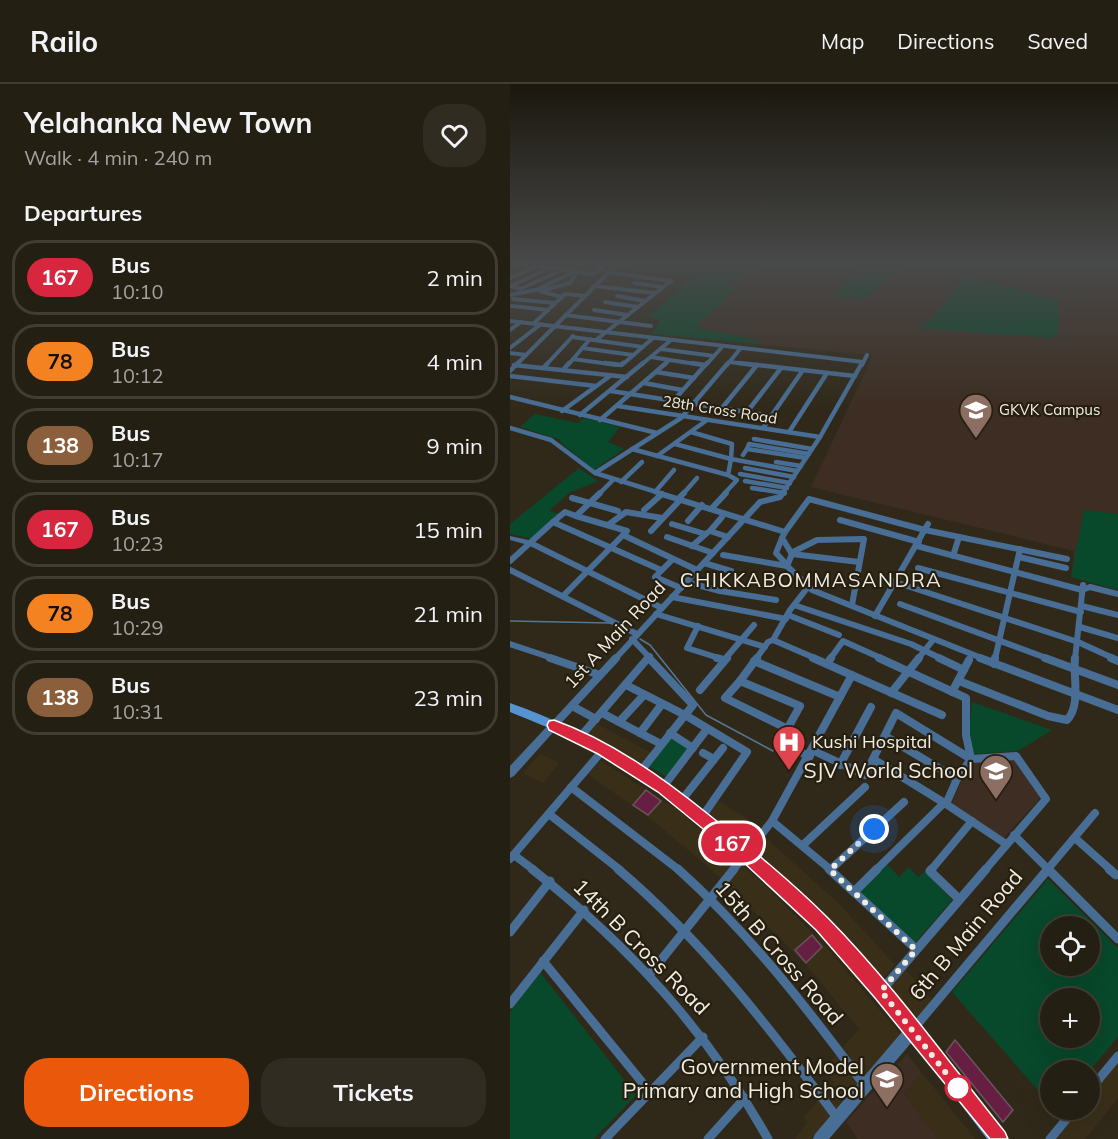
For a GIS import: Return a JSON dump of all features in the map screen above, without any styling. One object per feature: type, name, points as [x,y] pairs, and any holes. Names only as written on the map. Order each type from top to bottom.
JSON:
[{"type":"main road","points":[[510,707],[580,737],[640,772],[681,801],[746,855],[822,924],[881,991],[997,1139]]},
{"type":"street","points":[[534,323],[547,311]]},
{"type":"street","points":[[510,371],[513,365],[569,311]]},
{"type":"street","points":[[602,311],[627,315]]},
{"type":"street","points":[[596,340],[632,311]]},
{"type":"street","points":[[565,315],[651,326]]},
{"type":"street","points":[[510,321],[863,362]]},
{"type":"street","points":[[510,330],[521,322]]},
{"type":"street","points":[[510,348],[541,324]]},
{"type":"street","points":[[543,368],[580,328]]},
{"type":"street","points":[[573,337],[643,347]]},
{"type":"street","points":[[624,365],[653,338]]},
{"type":"street","points":[[563,370],[590,339]]},
{"type":"street","points":[[580,415],[671,340]]},
{"type":"street","points":[[673,401],[723,347]]},
{"type":"street","points":[[582,348],[633,355]]},
{"type":"street","points":[[661,349],[714,356]]},
{"type":"street","points":[[595,473],[682,416],[740,349]]},
{"type":"street","points":[[510,353],[526,355]]},
{"type":"street","points":[[787,488],[820,437],[867,355]]},
{"type":"street","points":[[651,357],[705,365]]},
{"type":"street","points":[[573,359],[639,367]]},
{"type":"street","points":[[600,420],[669,360]]},
{"type":"street","points":[[730,362],[855,376]]},
{"type":"street","points":[[513,365],[627,377]]},
{"type":"street","points":[[722,408],[757,365]]},
{"type":"street","points":[[747,412],[781,368]]},
{"type":"street","points":[[763,428],[803,370]]},
{"type":"street","points":[[656,372],[694,378]]},
{"type":"street","points":[[789,432],[827,373]]},
{"type":"street","points":[[562,411],[610,375]]},
{"type":"street","points":[[510,376],[596,386]]},
{"type":"street","points":[[644,383],[682,390]]},
{"type":"street","points":[[611,391],[772,416]]},
{"type":"street","points":[[510,397],[657,433]]},
{"type":"street","name":"28th Cross Road","points":[[618,406],[820,437]]},
{"type":"street","points":[[657,456],[707,420]]},
{"type":"street","points":[[510,428],[551,440],[595,473],[712,508],[784,535],[791,554]]},
{"type":"street","points":[[691,432],[732,444],[728,475]]},
{"type":"street","points":[[754,438],[809,454]]},
{"type":"street","points":[[675,444],[731,459],[799,469]]},
{"type":"street","points":[[743,455],[747,448],[809,454]]},
{"type":"street","points":[[632,449],[728,475],[737,480],[712,508]]},
{"type":"street","points":[[621,482],[642,462]]},
{"type":"street","points":[[777,462],[799,469]]},
{"type":"street","points":[[745,468],[794,477]]},
{"type":"street","points":[[655,492],[674,470]]},
{"type":"street","points":[[740,474],[787,488]]},
{"type":"street","points":[[651,531],[698,478]]},
{"type":"street","points":[[576,516],[613,480]]},
{"type":"street","points":[[745,482],[787,488]]},
{"type":"street","points":[[752,488],[787,488]]},
{"type":"street","name":"1st A Main Road","points":[[510,773],[760,502],[780,497],[787,488]]},
{"type":"street","points":[[644,510],[662,494]]},
{"type":"street","points":[[572,498],[618,511]]},
{"type":"street","points":[[1066,559],[959,537],[809,499],[784,535],[776,553],[808,587],[933,640],[1118,710]]},
{"type":"street","points":[[688,521],[702,505]]},
{"type":"street","points":[[510,561],[564,512],[627,531],[562,596]]},
{"type":"street","points":[[609,525],[626,512],[662,518]]},
{"type":"street","points":[[692,546],[722,517]]},
{"type":"street","points":[[840,520],[952,556],[1015,573],[1118,594]]},
{"type":"street","points":[[554,522],[661,570]]},
{"type":"street","points":[[672,524],[728,537]]},
{"type":"street","points":[[874,616],[926,527]]},
{"type":"street","points":[[852,605],[864,539],[870,529]]},
{"type":"street","points":[[623,535],[675,558],[655,577],[683,585],[776,600]]},
{"type":"street","points":[[667,537],[713,554]]},
{"type":"street","points":[[787,566],[791,554],[805,543],[827,537],[864,539]]},
{"type":"street","points":[[952,556],[959,537]]},
{"type":"street","points":[[510,538],[530,543],[589,571],[659,611],[765,647]]},
{"type":"street","points":[[994,664],[1020,549]]},
{"type":"street","points":[[791,554],[859,562]]},
{"type":"street","points":[[723,555],[787,566]]},
{"type":"street","points":[[1018,557],[1066,568]]},
{"type":"street","points":[[672,560],[698,570]]},
{"type":"street","points":[[704,563],[731,571]]},
{"type":"street","points":[[918,568],[1010,594],[1118,615]]},
{"type":"street","points":[[510,570],[635,637],[693,705],[640,772]]},
{"type":"street","points":[[895,582],[1078,642],[1118,661]]},
{"type":"street","points":[[788,729],[725,698],[773,640],[808,587]]},
{"type":"street","points":[[959,681],[1067,720],[1071,716],[1075,695],[1074,668],[1083,587]]},
{"type":"street","points":[[672,597],[787,617],[839,635]]},
{"type":"street","points":[[900,604],[1118,685]]},
{"type":"street","points":[[794,605],[910,644],[922,652],[964,670]]},
{"type":"street","points":[[700,690],[754,625]]},
{"type":"street","points":[[698,626],[687,648],[724,660]]},
{"type":"street","points":[[1080,627],[1118,638]]},
{"type":"street","points":[[773,640],[942,715]]},
{"type":"street","points":[[891,693],[933,640]]},
{"type":"street","points":[[827,664],[843,642],[966,698],[964,743],[971,759]]},
{"type":"street","points":[[510,644],[600,675]]},
{"type":"street","points":[[580,737],[650,656]]},
{"type":"street","points":[[952,692],[969,660]]},
{"type":"street","points":[[754,661],[840,697]]},
{"type":"street","points":[[649,975],[772,821],[852,675]]},
{"type":"street","points":[[740,681],[800,706],[778,744],[811,753],[865,775],[896,713],[971,759],[1016,756],[1046,799],[881,991]]},
{"type":"street","points":[[626,685],[685,715],[747,752],[702,818]]},
{"type":"street","points":[[619,722],[644,695]]},
{"type":"street","points":[[640,734],[662,704]]},
{"type":"street","points":[[572,706],[619,722],[661,744]]},
{"type":"street","points":[[840,765],[871,707]]},
{"type":"street","points":[[663,787],[707,729]]},
{"type":"street","points":[[670,733],[693,748]]},
{"type":"street","points":[[885,736],[957,779]]},
{"type":"street","points":[[681,801],[723,748]]},
{"type":"street","points":[[512,857],[603,750]]},
{"type":"street","points":[[703,753],[714,759]]},
{"type":"street","points":[[873,759],[972,821],[1009,841],[1049,870],[1118,939]]},
{"type":"street","points":[[854,892],[945,804],[957,779],[971,759]]},
{"type":"street","name":"15th B Cross Road","points":[[571,787],[632,831],[710,899],[797,994],[865,1086]]},
{"type":"street","points":[[803,846],[865,787]]},
{"type":"street","points":[[830,870],[904,802]]},
{"type":"street","name":"6th B Main Road","points":[[820,1139],[1095,813]]},
{"type":"street","points":[[549,814],[610,861],[685,930],[768,1026],[838,1120]]},
{"type":"street","points":[[772,821],[830,870],[916,950]]},
{"type":"street","points":[[959,899],[930,871],[972,821]]},
{"type":"street","points":[[1075,838],[1117,876]]},
{"type":"street","name":"14th B Cross Road","points":[[512,857],[550,881],[584,910],[649,975],[704,1036],[745,1098],[768,1139]]},
{"type":"street","points":[[510,932],[550,881]]},
{"type":"street","points":[[510,1004],[584,910]]},
{"type":"street","points":[[543,961],[650,1092]]},
{"type":"street","points":[[605,1139],[704,1036]]},
{"type":"street","points":[[1100,1078],[1118,1056]]},
{"type":"street","points":[[708,1139],[745,1098]]},
{"type":"street","points":[[1050,1139],[1066,1120]]},
{"type":"shaded area","name":"GKVK Campus","points":[[654,311],[1118,311],[1118,590],[1071,577],[1074,551],[811,487],[873,355],[652,334],[661,320],[648,317]]},
{"type":"shaded area","points":[[594,722],[653,754],[644,765],[585,733]]},
{"type":"shaded area","points":[[540,754],[559,763],[543,783],[523,773]]},
{"type":"shaded area","name":"SJV World School","points":[[1017,760],[1041,797],[1004,838],[952,804],[962,778],[974,762]]},
{"type":"shaded area","points":[[601,761],[675,808],[736,861],[722,879],[654,821],[588,774]]},
{"type":"shaded area","points":[[717,800],[764,829],[750,847],[708,812]]},
{"type":"shaded area","points":[[765,837],[838,903],[895,965],[883,978],[802,893],[754,852]]},
{"type":"shaded area","points":[[742,865],[827,948],[902,1036],[814,1139],[795,1139],[807,1123],[804,1117],[833,1082],[824,1069],[859,1029],[809,968],[726,883]]},
{"type":"shaded area","points":[[903,967],[932,1000],[914,1020],[888,986]]},
{"type":"shaded area","name":"Government Model Primary and High School","points":[[907,1054],[922,1073],[904,1094],[938,1139],[858,1139],[846,1122]]},
{"type":"shaded area","points":[[1118,1061],[1118,1098],[1085,1139],[1055,1139],[1070,1120],[1100,1120],[1100,1083]]},
{"type":"shaded area","points":[[922,1073],[975,1139],[938,1139],[904,1094]]},
{"type":"green space","points":[[654,311],[712,311],[695,327],[760,341],[759,344],[652,334],[661,320],[648,317]]},
{"type":"green space","points":[[939,311],[1059,311],[1058,332],[1053,338],[919,328]]},
{"type":"green space","points":[[535,414],[578,423],[584,418],[620,427],[608,442],[624,449],[594,470],[560,442],[561,440],[520,427]]},
{"type":"green space","points":[[579,468],[598,481],[569,493],[549,511],[559,514],[532,539],[510,534],[510,524]]},
{"type":"green space","points":[[1084,510],[1118,514],[1118,590],[1071,577]]},
{"type":"green space","points":[[972,702],[1052,730],[1018,751],[971,754],[968,743]]},
{"type":"green space","points":[[671,736],[690,749],[667,777],[648,766]]},
{"type":"green space","points":[[887,864],[899,877],[909,867],[918,877],[925,871],[952,900],[915,943],[858,890]]},
{"type":"green space","points":[[1048,879],[1086,916],[1040,916],[1040,976],[1100,976],[1100,930],[1118,948],[1118,1037],[1098,1060],[1040,1060],[1040,1093],[952,992]]},
{"type":"green space","points":[[540,972],[636,1095],[594,1139],[510,1139],[510,1012]]},
{"type":"building","points":[[646,790],[661,801],[648,815],[633,805]]},
{"type":"building","points":[[746,821],[758,829],[749,840],[730,828],[734,822],[741,827]]},
{"type":"building","points":[[812,935],[822,947],[806,963],[795,950]]},
{"type":"building","points":[[955,1040],[1013,1110],[1003,1122],[946,1052]]},
{"type":"waterway","points":[[510,621],[611,623]]},
{"type":"waterway","points":[[640,639],[650,645],[706,715],[773,751]]},
{"type":"bus line","name":"167","points":[[554,725],[603,750],[663,787],[746,855],[822,924],[881,991],[997,1139]]},
{"type":"place","name":"GKVK Campus","points":[[976,439]]},
{"type":"place","name":"Kushi Hospital","points":[[789,771]]},
{"type":"place","name":"SJV World School","points":[[996,800]]},
{"type":"place","name":"Government Model Primary and High School","points":[[887,1108]]},
{"type":"district","name":"CHIKKABOMMASANDRA","points":[[811,580]]},
{"type":"route","points":[[874,829],[830,870],[916,950],[881,991],[958,1088]]}]
